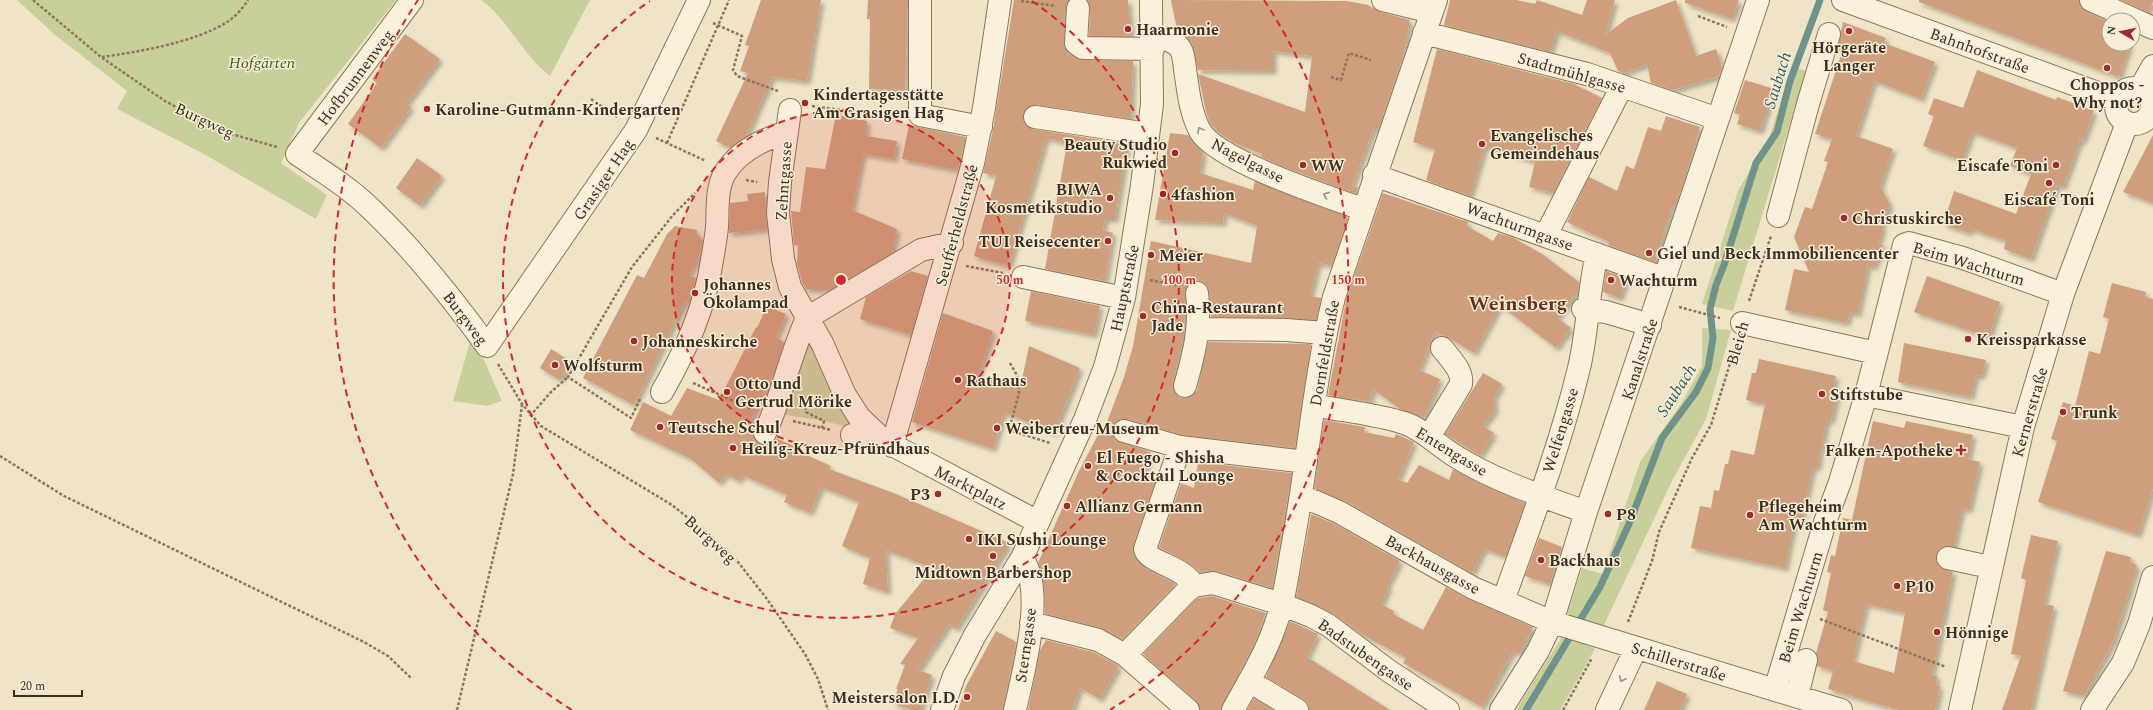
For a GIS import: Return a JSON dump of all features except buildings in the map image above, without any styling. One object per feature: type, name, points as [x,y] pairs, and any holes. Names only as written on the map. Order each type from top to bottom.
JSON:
[{"type":"street","name":"Hofbrunnenweg","points":[[297,154],[412,0]]},
{"type":"street","points":[[920,0],[912,117],[981,127]]},
{"type":"street","name":"Seufferheldstraße","points":[[888,443],[952,243],[981,127],[1009,0]]},
{"type":"street","name":"Hauptstraße","points":[[942,710],[954,676],[975,635],[1022,558],[1086,417],[1105,367],[1124,298],[1135,236],[1152,104],[1153,43],[1151,0]]},
{"type":"street","points":[[1383,0],[1434,6]]},
{"type":"street","name":"Kanalstraße","points":[[1501,710],[1538,651],[1560,624],[1586,512],[1666,279],[1758,0]]},
{"type":"street","name":"Bahnhofstraße","points":[[1843,0],[2117,100]]},
{"type":"street","points":[[2091,0],[2153,28]]},
{"type":"street","name":"Dornfeldstraße","points":[[1233,710],[1249,681],[1275,626],[1281,604],[1301,498],[1325,333],[1342,266],[1434,6]]},
{"type":"street","name":"Grasiger Hag","points":[[487,346],[636,130],[696,7]]},
{"type":"street","name":"Nagelgasse","points":[[1078,8],[1076,43],[1078,46],[1083,48],[1174,43],[1182,53],[1192,111],[1200,130],[1207,141],[1224,152],[1271,174],[1362,209]]},
{"type":"street","name":"Stadtmühlgasse","points":[[1424,33],[1588,74],[1718,119]]},
{"type":"street","points":[[1778,216],[1808,104],[1829,34]]},
{"type":"street","points":[[2140,89],[2153,66]]},
{"type":"street","points":[[1546,235],[1622,86]]},
{"type":"street","points":[[2131,88],[2140,89],[2148,94],[2152,103],[2152,113],[2145,120],[2137,124],[2127,123],[2120,118],[2116,109],[2117,100],[2122,92],[2131,88]]},
{"type":"street","name":"Zehntgasse","points":[[790,110],[778,213],[783,259],[790,287],[822,343],[845,395],[859,417],[888,443]]},
{"type":"street","points":[[1034,116],[1148,134]]},
{"type":"street","name":"Kernerstraße","points":[[1960,710],[1990,568],[2023,427],[2063,294],[2127,123]]},
{"type":"street","points":[[662,392],[695,327],[704,299],[717,228],[720,186],[725,173],[736,160],[752,147],[769,138],[787,132]]},
{"type":"street","name":"Burgweg","points":[[297,154],[371,209],[415,255],[457,304],[487,346]]},
{"type":"street","name":"Wachturmgasse","points":[[1374,175],[1666,279]]},
{"type":"street","points":[[765,433],[777,406],[795,347],[807,318],[921,250],[952,243]]},
{"type":"street","name":"Beim Wachturm","points":[[1787,698],[1799,611],[1825,522],[1840,482],[1864,403],[1904,245],[1906,243],[1963,258],[2063,294]]},
{"type":"street","name":"Welfengasse","points":[[1503,602],[1540,496],[1579,367],[1585,309],[1597,254]]},
{"type":"street","points":[[1017,276],[1124,298]]},
{"type":"street","points":[[1185,386],[1196,350],[1199,329],[1197,293]]},
{"type":"street","points":[[1585,309],[1606,312],[1650,325]]},
{"type":"street","points":[[1735,321],[1836,344],[1877,349]]},
{"type":"street","points":[[1199,329],[1286,330],[1325,333]]},
{"type":"street","points":[[1429,437],[1461,384],[1462,378],[1460,372],[1442,348]]},
{"type":"street","points":[[1864,403],[1888,400],[2023,427]]},
{"type":"street","name":"Entengasse","points":[[1314,405],[1403,422],[1417,428],[1455,456],[1490,474],[1540,496],[1586,512]]},
{"type":"street","points":[[1124,431],[1180,447],[1306,462]]},
{"type":"street","points":[[852,435],[888,443]]},
{"type":"street","name":"Marktplatz","points":[[888,443],[1038,522]]},
{"type":"street","points":[[1125,655],[1194,586],[1191,579],[1185,573],[1149,556],[1145,549],[1180,447]]},
{"type":"street","name":"Backhausgasse","points":[[1301,498],[1316,502],[1339,512],[1473,588],[1503,602],[1560,624]]},
{"type":"street","name":"Sterngasse","points":[[1015,710],[1031,623],[1030,578],[1027,565],[1022,558]]},
{"type":"street","points":[[1948,558],[1990,568]]},
{"type":"street","points":[[2092,710],[2123,663],[2139,624],[2153,577]]},
{"type":"street","name":"Badstubengasse","points":[[1194,586],[1213,582],[1281,604],[1328,625],[1389,671],[1448,710]]},
{"type":"street","points":[[1031,623],[1098,640],[1125,655],[1188,710]]},
{"type":"street","name":"Schillerstraße","points":[[1560,624],[1787,698],[1841,710]]},
{"type":"street","points":[[1607,710],[1615,641]]},
{"type":"street","points":[[1787,698],[1806,660]]},
{"type":"street","points":[[1249,681],[1297,710]]},
{"type":"path","name":"Burgweg","points":[[34,0],[101,57],[165,101],[221,130],[297,154]]},
{"type":"path","points":[[101,57],[148,48],[212,30],[228,22],[248,0]]},
{"type":"path","points":[[667,143],[729,0]]},
{"type":"path","points":[[1009,0],[1047,5]]},
{"type":"path","points":[[696,7],[718,25],[742,36],[733,70],[737,76],[777,90]]},
{"type":"path","points":[[1698,16],[1746,35]]},
{"type":"path","points":[[1331,77],[1341,80],[1349,53],[1371,60]]},
{"type":"path","points":[[591,100],[636,130],[703,159]]},
{"type":"path","points":[[814,106],[912,117]]},
{"type":"path","points":[[530,416],[551,392],[568,377],[632,267],[673,215],[698,190]]},
{"type":"path","name":"Bleich","points":[[1563,710],[1615,641],[1652,561],[1662,525],[1692,458],[1711,425],[1721,396],[1735,321],[1778,216]]},
{"type":"path","points":[[959,264],[1017,276]]},
{"type":"path","points":[[1143,279],[1177,285]]},
{"type":"path","points":[[1692,311],[1735,321]]},
{"type":"path","name":"Burgweg","points":[[487,346],[530,416],[541,426],[672,505],[708,534],[738,562],[771,604],[805,654],[818,679],[828,710]]},
{"type":"path","points":[[1010,363],[1018,377],[1019,393],[1009,430],[1036,438]]},
{"type":"path","points":[[568,377],[631,418],[642,396],[662,392]]},
{"type":"path","points":[[806,391],[804,398],[806,412],[824,421],[822,428]]},
{"type":"path","points":[[457,710],[513,474],[522,404]]},
{"type":"path","points":[[0,456],[64,496],[364,642],[388,656],[411,678]]},
{"type":"path","points":[[1799,611],[1967,675]]},
{"type":"green space","name":"Hofgärten","points":[[17,0],[396,0],[299,123],[281,163],[327,195],[316,219],[202,153],[117,109],[127,91],[54,34]]},
{"type":"green space","points":[[481,0],[590,0],[550,76],[531,58],[500,17]]},
{"type":"green space","points":[[1792,66],[1806,71],[1733,311],[1702,304],[1738,191],[1770,135]]},
{"type":"green space","points":[[809,328],[856,429],[824,421],[780,414]]},
{"type":"green space","points":[[1702,328],[1731,330],[1706,419],[1672,481],[1603,627],[1567,615],[1582,568],[1603,574],[1640,462],[1681,404],[1702,366]]},
{"type":"green space","points":[[470,342],[484,360],[502,401],[487,406],[453,401]]},
{"type":"green space","points":[[1565,632],[1595,649],[1560,710],[1516,710]]},
{"type":"waterway","name":"Saubach","points":[[1526,710],[1600,587],[1629,524],[1662,438],[1696,392],[1708,368],[1713,338],[1710,309],[1716,285],[1724,265],[1756,163],[1777,132],[1790,81],[1820,0]]},
{"type":"place","name":"Haarmonie","points":[[1128,29]]},
{"type":"place","name":"Hörgeräte Langer","points":[[1849,31]]},
{"type":"place","name":"Choppos - Why not?","points":[[2107,68]]},
{"type":"place","name":"Kindertagesstätte Am Grasigen Hag","points":[[805,103]]},
{"type":"place","name":"Karoline-Gutmann-Kindergarten","points":[[427,109]]},
{"type":"place","name":"Evangelisches Gemeindehaus","points":[[1482,144]]},
{"type":"place","name":"Beauty Studio Rukwied","points":[[1175,153]]},
{"type":"place","name":"WW","points":[[1303,165]]},
{"type":"place","name":"Eiscafe Toni","points":[[2056,165]]},
{"type":"place","name":"Eiscafé Toni","points":[[2049,183]]},
{"type":"place","name":"4fashion","points":[[1163,194]]},
{"type":"place","name":"BIWA Kosmetikstudio","points":[[1110,198]]},
{"type":"place","name":"Christuskirche","points":[[1844,218]]},
{"type":"place","name":"TUI Reisecenter","points":[[1108,241]]},
{"type":"place","name":"Giel und Beck Immobiliencenter","points":[[1649,253]]},
{"type":"place","name":"Meier","points":[[1151,255]]},
{"type":"place","name":"Wachturm","points":[[1611,280]]},
{"type":"place","name":"Johannes Ökolampad","points":[[695,293]]},
{"type":"place","name":"China-Restaurant Jade","points":[[1143,316]]},
{"type":"place","name":"Kreissparkasse","points":[[1968,339]]},
{"type":"place","name":"Johanneskirche","points":[[634,341]]},
{"type":"place","name":"Wolfsturm","points":[[555,365]]},
{"type":"place","name":"Rathaus","points":[[958,380]]},
{"type":"place","name":"Otto und Gertrud Mörike","points":[[727,392]]},
{"type":"place","name":"Stiftstube","points":[[1822,394]]},
{"type":"place","name":"Trunk","points":[[2063,412]]},
{"type":"place","name":"Teutsche Schul","points":[[660,427]]},
{"type":"place","name":"Weibertreu-Museum","points":[[997,428]]},
{"type":"place","name":"Heilig-Kreuz-Pfründhaus","points":[[733,448]]},
{"type":"place","name":"Falken-Apotheke","points":[[1961,450]]},
{"type":"place","name":"El Fuego - Shisha & Cocktail Lounge","points":[[1088,466]]},
{"type":"place","name":"P3","points":[[938,494]]},
{"type":"place","name":"Allianz Germann","points":[[1067,506]]},
{"type":"place","name":"P8","points":[[1608,514]]},
{"type":"place","name":"Pflegeheim Am Wachturm","points":[[1750,515]]},
{"type":"place","name":"IKI Sushi Lounge","points":[[969,539]]},
{"type":"place","name":"Midtown Barbershop","points":[[993,556]]},
{"type":"place","name":"Backhaus","points":[[1541,560]]},
{"type":"place","name":"P10","points":[[1897,586]]},
{"type":"place","name":"Hönnige","points":[[1937,632]]},
{"type":"place","name":"Meistersalon I.D.","points":[[967,697]]},
{"type":"district","name":"Weinsberg","points":[[1518,303]]}]
